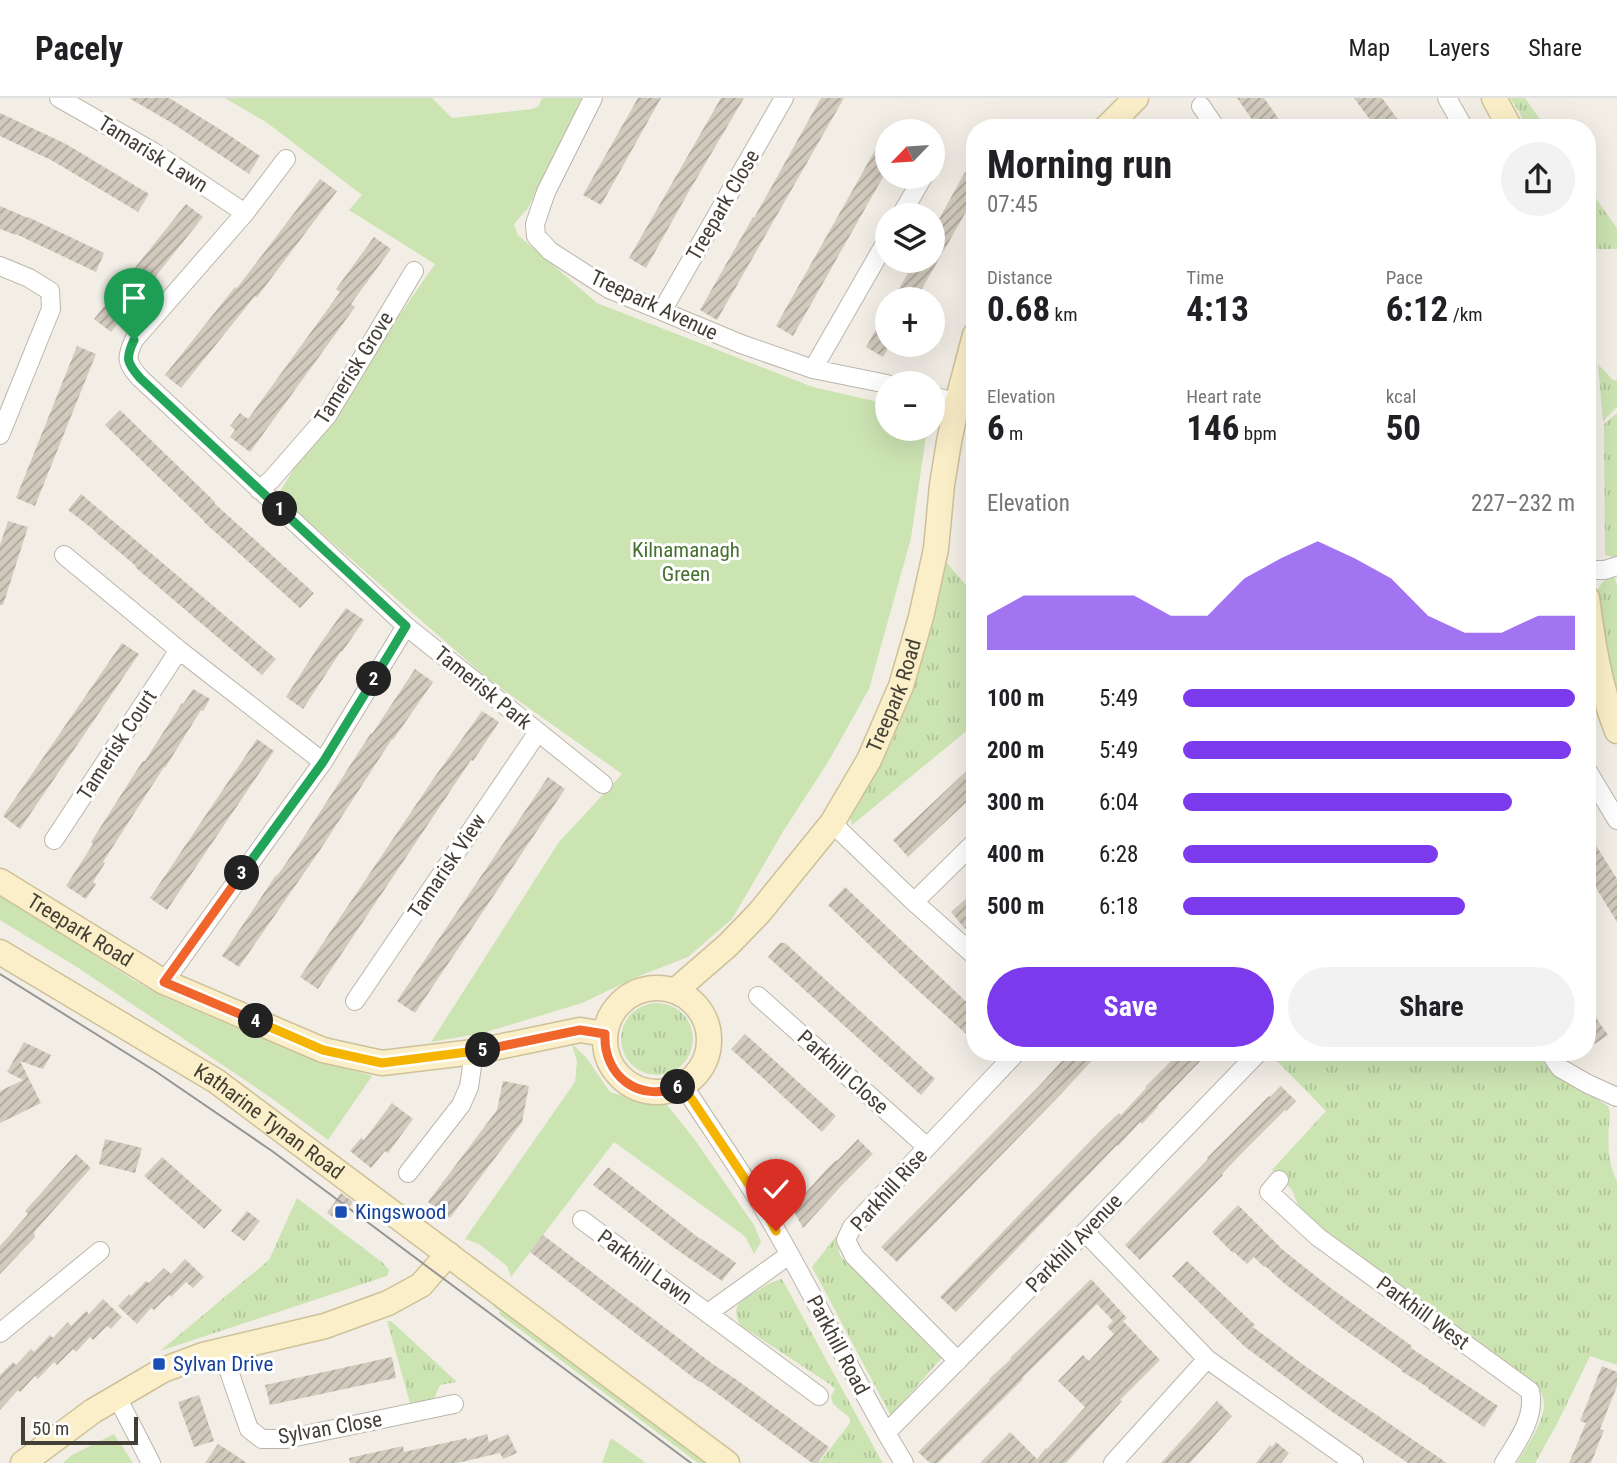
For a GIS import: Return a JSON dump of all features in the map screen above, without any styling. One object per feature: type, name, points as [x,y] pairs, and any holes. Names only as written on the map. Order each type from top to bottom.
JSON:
[{"type":"street","name":"Tamarisk Lawn","points":[[59,98],[152,151],[245,213]]},
{"type":"street","name":"Treepark Avenue","points":[[593,98],[542,201],[535,224],[536,236],[550,251],[609,289],[741,344],[813,369],[875,382]]},
{"type":"street","name":"Treepark Close","points":[[662,311],[784,98]]},
{"type":"street","points":[[1115,119],[1136,98]]},
{"type":"street","points":[[1447,98],[1460,119]]},
{"type":"street","points":[[1494,98],[1505,119]]},
{"type":"street","points":[[1201,106],[1210,119]]},
{"type":"street","name":"Tamerisk Park","points":[[286,159],[245,213],[134,340],[128,352],[129,365],[406,626],[603,784]]},
{"type":"street","points":[[813,369],[875,261]]},
{"type":"street","points":[[0,266],[29,278],[50,291],[51,309],[0,435]]},
{"type":"street","name":"Tamerisk Grove","points":[[259,490],[327,416],[414,271]]},
{"type":"street","name":"Treepark Road","points":[[675,991],[759,913],[832,823],[869,760],[901,686],[921,617],[936,549],[942,485],[966,369]]},
{"type":"street","points":[[945,400],[957,403]]},
{"type":"street","points":[[64,555],[179,650],[323,762]]},
{"type":"street","points":[[1596,570],[1617,566]]},
{"type":"street","points":[[164,982],[323,762],[406,626]]},
{"type":"street","name":"Tamerisk Court","points":[[54,840],[179,650]]},
{"type":"street","points":[[1596,653],[1606,702],[1617,731]]},
{"type":"street","name":"Tamarisk View","points":[[355,1000],[538,732]]},
{"type":"street","points":[[1596,785],[1617,820]]},
{"type":"street","points":[[832,823],[966,948]]},
{"type":"street","points":[[914,902],[966,851]]},
{"type":"street","name":"Treepark Road","points":[[0,881],[164,982],[323,1050],[382,1063],[474,1052],[580,1030],[605,1034]]},
{"type":"street","name":"Katharine Tynan Road","points":[[0,952],[216,1082],[727,1463]]},
{"type":"street","points":[[651,988],[667,989],[688,998],[699,1009],[706,1023],[709,1046],[703,1065],[683,1086],[656,1093],[641,1090],[618,1076],[610,1064],[604,1044],[605,1034],[612,1012],[623,1000],[636,992],[651,988]]},
{"type":"street","name":"Parkhill Close","points":[[758,996],[927,1147]]},
{"type":"street","points":[[408,1173],[461,1105],[469,1087],[474,1052]]},
{"type":"street","name":"Parkhill Rise","points":[[958,1361],[854,1256],[846,1240],[852,1227],[1008,1061]]},
{"type":"street","name":"Parkhill Avenue","points":[[886,1433],[1250,1061]]},
{"type":"street","points":[[1555,1061],[1560,1068],[1617,1097]]},
{"type":"street","name":"Parkhill Road","points":[[683,1086],[759,1200],[904,1463]]},
{"type":"street","name":"Parkhill West","points":[[1279,1180],[1269,1192],[1318,1237],[1530,1391],[1532,1401],[1524,1432],[1504,1463]]},
{"type":"street","name":"Parkhill Lawn","points":[[582,1220],[819,1396]]},
{"type":"street","points":[[1085,1232],[1207,1359],[1331,1457],[1354,1463]]},
{"type":"street","points":[[0,1333],[100,1251]]},
{"type":"street","points":[[23,1463],[93,1411],[163,1370],[203,1355],[325,1326],[393,1300],[421,1285],[448,1254]]},
{"type":"street","name":"Parkhill Lawn","points":[[708,1313],[789,1255]]},
{"type":"street","name":"Sylvan Close","points":[[222,1351],[249,1430],[262,1439],[286,1439],[454,1404]]},
{"type":"street","points":[[1113,1463],[1207,1359]]},
{"type":"street","points":[[117,1397],[151,1463]]},
{"type":"green space","name":"Kilnamanagh Green","points":[[225,98],[432,98],[452,118],[532,109],[539,106],[542,98],[582,98],[528,208],[514,224],[518,235],[597,303],[813,387],[875,401],[875,441],[925,441],[911,538],[869,689],[828,762],[732,919],[688,957],[582,1003],[483,1033],[431,1042],[559,842],[622,774],[488,679],[278,495],[299,460],[435,264],[349,210],[362,195],[266,122]]},
{"type":"green space","points":[[1510,98],[1525,98],[1540,119],[1522,119]]},
{"type":"green space","points":[[1596,199],[1617,228],[1617,249],[1596,249]]},
{"type":"green space","points":[[1598,364],[1613,380],[1617,380],[1617,407],[1603,421]]},
{"type":"green space","points":[[1617,413],[1617,558],[1605,555],[1604,424]]},
{"type":"green space","points":[[944,560],[966,585],[966,731],[852,825],[849,815],[892,741],[925,651]]},
{"type":"green space","points":[[1614,576],[1617,585],[1617,701],[1597,594],[1603,582]]},
{"type":"green space","points":[[0,894],[133,980],[166,998],[309,1058],[372,1076],[328,1140],[270,1097],[77,967],[0,920]]},
{"type":"green space","points":[[657,1003],[677,1009],[687,1019],[693,1039],[687,1059],[677,1069],[657,1075],[637,1069],[627,1059],[621,1039],[627,1019],[637,1009]]},
{"type":"green space","points":[[572,1044],[586,1057],[610,1092],[643,1102],[663,1100],[695,1140],[754,1225],[761,1242],[754,1254],[742,1234],[614,1142],[511,1277],[507,1266],[479,1244],[465,1239],[575,1082],[577,1062]]},
{"type":"green space","points":[[1277,1061],[1543,1061],[1548,1068],[1608,1106],[1609,1156],[1617,1181],[1617,1365],[1590,1356],[1535,1463],[1517,1463],[1535,1433],[1544,1409],[1543,1396],[1535,1385],[1335,1240],[1300,1210],[1292,1190],[1272,1170],[1326,1111]]},
{"type":"green space","points":[[297,1198],[383,1263],[389,1270],[387,1276],[160,1351],[269,1260]]},
{"type":"green space","points":[[836,1236],[840,1256],[945,1354],[891,1416],[812,1267]]},
{"type":"green space","points":[[782,1279],[883,1463],[819,1463],[850,1423],[850,1418],[833,1404],[831,1396],[835,1389],[740,1325],[736,1313],[739,1304]]},
{"type":"green space","points":[[493,1304],[711,1463],[698,1463],[499,1314],[500,1311]]},
{"type":"green space","points":[[387,1321],[391,1321],[457,1382],[440,1385],[434,1399],[410,1403]]},
{"type":"green space","points":[[114,1434],[133,1463],[63,1463],[72,1455]]},
{"type":"green space","points":[[611,1438],[646,1463],[602,1463]]},
{"type":"building","points":[[129,98],[169,98],[260,156],[249,174]]},
{"type":"building","points":[[638,98],[661,98],[601,205],[583,195]]},
{"type":"building","points":[[721,98],[744,98],[646,268],[629,258]]},
{"type":"building","points":[[821,98],[844,98],[717,320],[700,310]]},
{"type":"building","points":[[1237,98],[1264,98],[1279,119],[1252,119]]},
{"type":"building","points":[[1354,98],[1382,98],[1397,119],[1369,119]]},
{"type":"building","points":[[0,113],[66,144],[149,194],[138,212],[53,161],[0,136]]},
{"type":"building","points":[[875,150],[876,189],[793,336],[776,326]]},
{"type":"building","points":[[965,172],[966,212],[945,249],[945,208]]},
{"type":"building","points":[[320,179],[337,191],[257,297],[255,296],[181,388],[165,375],[235,287],[237,288]]},
{"type":"building","points":[[186,204],[203,217],[111,332],[94,319]]},
{"type":"building","points":[[0,206],[104,253],[96,272],[0,229]]},
{"type":"building","points":[[374,237],[391,249],[351,304],[355,307],[250,452],[230,437],[235,430],[230,426],[240,413],[248,419],[340,292],[336,289]]},
{"type":"building","points":[[908,273],[931,273],[923,287],[900,287]]},
{"type":"building","points":[[875,331],[875,352],[866,347]]},
{"type":"building","points":[[77,346],[96,354],[35,506],[16,498]]},
{"type":"building","points":[[120,410],[214,503],[314,593],[300,608],[204,522],[105,425]]},
{"type":"building","points":[[81,494],[276,659],[262,675],[68,510]]},
{"type":"building","points":[[8,521],[28,527],[3,605],[0,605],[0,545]]},
{"type":"building","points":[[346,608],[364,620],[303,709],[286,697]]},
{"type":"building","points":[[122,643],[139,654],[20,829],[3,816]]},
{"type":"building","points":[[415,669],[433,682],[239,967],[222,956]]},
{"type":"building","points":[[193,689],[210,699],[103,862],[105,863],[93,882],[96,884],[86,899],[66,886],[135,773]]},
{"type":"building","points":[[482,711],[499,722],[318,989],[300,977]]},
{"type":"building","points":[[257,739],[274,751],[167,910],[150,898]]},
{"type":"building","points":[[966,771],[966,802],[908,857],[893,840]]},
{"type":"building","points":[[548,777],[565,789],[415,1013],[397,1001]]},
{"type":"building","points":[[1596,845],[1617,879],[1617,922],[1596,888]]},
{"type":"building","points":[[845,887],[966,1001],[966,1034],[890,965],[828,905]]},
{"type":"building","points":[[966,899],[966,928],[965,929],[951,912]]},
{"type":"building","points":[[780,943],[785,943],[935,1079],[921,1095],[768,957]]},
{"type":"building","points":[[1596,1018],[1608,1035],[1596,1043]]},
{"type":"building","points":[[745,1034],[836,1116],[822,1132],[731,1049]]},
{"type":"building","points":[[24,1042],[51,1055],[43,1069],[20,1061],[41,1103],[0,1123],[0,1091],[23,1080],[7,1072]]},
{"type":"building","points":[[1062,1061],[1092,1061],[897,1262],[881,1247]]},
{"type":"building","points":[[1171,1061],[1200,1061],[1142,1124],[1140,1122],[1117,1145],[956,1312],[940,1297],[1098,1133],[1119,1113],[1121,1115]]},
{"type":"building","points":[[503,1081],[529,1086],[522,1122],[450,1218],[428,1202],[497,1110]]},
{"type":"building","points":[[1281,1086],[1296,1101],[1242,1153],[1140,1260],[1125,1245],[1207,1158]]},
{"type":"building","points":[[392,1103],[413,1119],[388,1153],[385,1151],[371,1168],[350,1151],[361,1138],[364,1140]]},
{"type":"building","points":[[105,1139],[142,1148],[135,1173],[99,1164]]},
{"type":"building","points":[[858,1139],[873,1154],[803,1228],[792,1208]]},
{"type":"building","points":[[76,1154],[91,1168],[34,1232],[35,1237],[0,1274],[0,1246],[28,1214],[25,1211]]},
{"type":"building","points":[[162,1157],[222,1210],[204,1229],[144,1176]]},
{"type":"building","points":[[608,1167],[700,1239],[736,1263],[722,1281],[593,1185]]},
{"type":"building","points":[[341,1193],[353,1202],[339,1221],[327,1213]]},
{"type":"building","points":[[1238,1205],[1283,1250],[1332,1289],[1412,1346],[1411,1348],[1498,1406],[1484,1427],[1342,1328],[1254,1257],[1247,1264],[1233,1253],[1212,1232]]},
{"type":"building","points":[[247,1211],[260,1221],[244,1241],[231,1231]]},
{"type":"building","points":[[543,1235],[714,1365],[829,1447],[818,1463],[812,1463],[699,1382],[530,1252]]},
{"type":"building","points":[[185,1259],[204,1277],[193,1288],[186,1282],[154,1310],[151,1308],[137,1324],[118,1306],[129,1294],[131,1296],[146,1281],[149,1283],[164,1268],[171,1274]]},
{"type":"building","points":[[1187,1261],[1255,1325],[1253,1327],[1447,1463],[1408,1463],[1328,1409],[1244,1346],[1172,1276]]},
{"type":"building","points":[[1091,1279],[1127,1318],[1123,1321],[1160,1360],[1120,1400],[1122,1401],[1066,1463],[980,1463],[1010,1432],[1037,1459],[1085,1407],[1058,1381],[1083,1355],[1089,1361],[1114,1334],[1107,1327],[1113,1321],[1097,1304],[938,1463],[930,1463],[918,1452],[1010,1358]]},
{"type":"building","points":[[103,1299],[122,1317],[111,1329],[107,1326],[93,1340],[90,1337],[76,1352],[73,1349],[57,1365],[54,1362],[38,1379],[35,1376],[20,1392],[18,1390],[0,1410],[0,1375],[13,1362],[16,1365],[31,1349],[34,1352],[50,1335],[53,1338],[68,1322],[71,1326],[86,1311],[89,1314]]},
{"type":"building","points":[[392,1357],[396,1378],[270,1405],[265,1385]]},
{"type":"building","points":[[1602,1366],[1617,1372],[1617,1386],[1600,1429],[1604,1430],[1591,1463],[1569,1463],[1586,1423],[1580,1421]]},
{"type":"building","points":[[199,1395],[214,1441],[194,1447],[178,1402]]},
{"type":"building","points":[[1217,1401],[1232,1416],[1190,1463],[1161,1463]]},
{"type":"building","points":[[487,1434],[489,1442],[508,1434],[517,1453],[503,1459],[500,1453],[457,1463],[350,1463],[349,1458],[403,1446],[404,1452]]},
{"type":"building","points":[[1276,1442],[1289,1453],[1281,1463],[1256,1463],[1270,1445],[1272,1447]]},
{"type":"building","points":[[218,1444],[229,1451],[247,1463],[205,1463]]},
{"type":"tram line","points":[[0,974],[155,1071],[272,1151],[691,1463]]},
{"type":"place","name":"Kingswood","points":[[341,1212]]},
{"type":"place","name":"Sylvan Drive","points":[[159,1364]]},
{"type":"route","points":[[134,340],[128,352],[129,365],[140,378],[406,626],[323,762],[164,982],[323,1050],[382,1063],[474,1052],[580,1030],[605,1034],[604,1044],[610,1064],[628,1084],[656,1093],[683,1086],[759,1200],[776,1231]]}]
